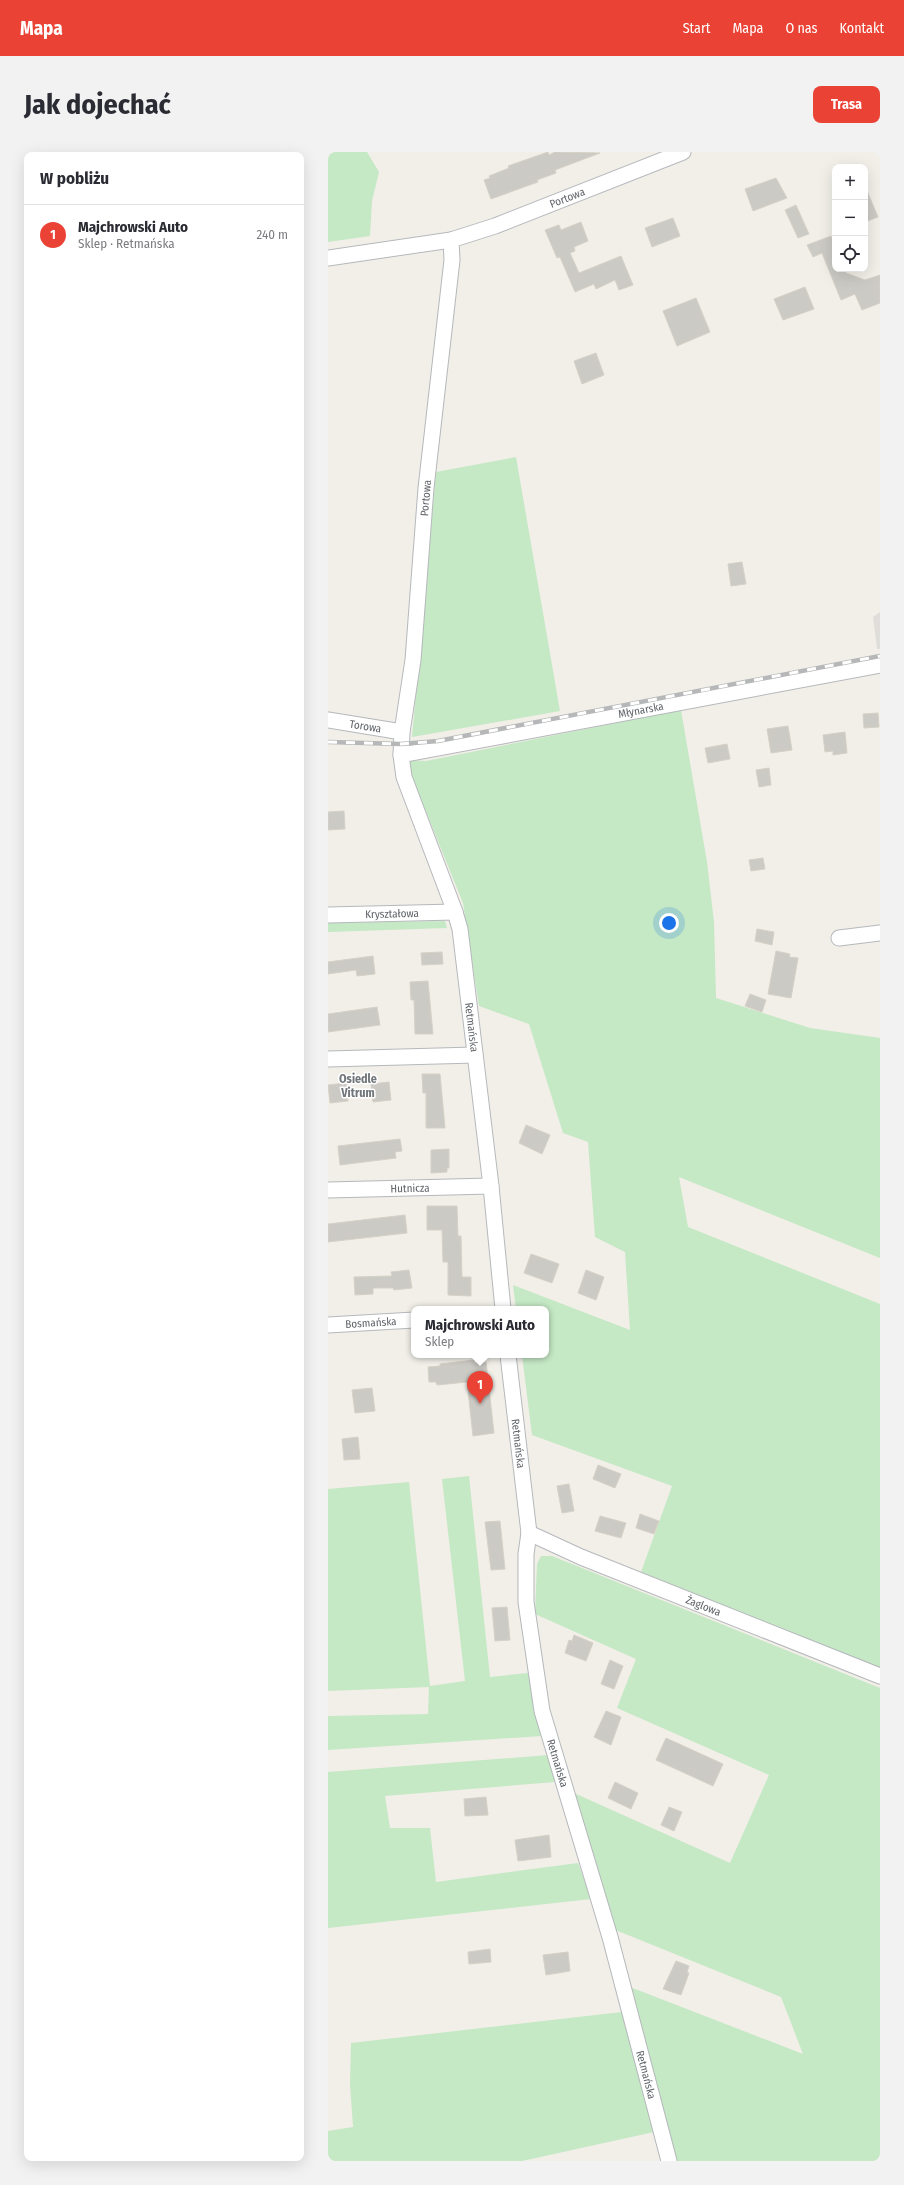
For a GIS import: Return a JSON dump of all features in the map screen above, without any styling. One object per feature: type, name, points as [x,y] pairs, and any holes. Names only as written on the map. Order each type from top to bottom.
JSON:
[{"type":"street","name":"Portowa","points":[[328,258],[451,240],[495,226],[683,152]]},
{"type":"street","name":"Portowa","points":[[401,755],[402,732],[413,660],[426,488],[452,260],[451,240]]},
{"type":"street","name":"Młynarska","points":[[401,755],[880,665]]},
{"type":"street","name":"Torowa","points":[[328,720],[402,732]]},
{"type":"street","name":"Retmańska","points":[[401,755],[404,777],[460,929],[491,1186],[503,1306]]},
{"type":"street","name":"Kryształowa","points":[[328,915],[455,912]]},
{"type":"street","points":[[839,938],[880,933]]},
{"type":"street","points":[[328,1059],[475,1055]]},
{"type":"street","name":"Hutnicza","points":[[328,1190],[491,1186]]},
{"type":"street","name":"Bosmańska","points":[[328,1324],[411,1320]]},
{"type":"street","name":"Retmańska","points":[[508,1358],[529,1533],[526,1554],[526,1602],[542,1711],[610,1937],[669,2161]]},
{"type":"street","name":"Żaglowa","points":[[529,1533],[582,1557],[880,1676]]},
{"type":"shaded area","points":[[880,612],[880,649],[877,649],[873,617]]},
{"type":"green space","points":[[328,152],[367,152],[379,172],[372,201],[370,236],[328,242]]},
{"type":"green space","points":[[516,457],[560,711],[412,737],[436,472]]},
{"type":"green space","points":[[681,710],[707,862],[714,922],[716,998],[810,1028],[880,1038],[880,1258],[679,1177],[688,1227],[880,1304],[880,1668],[641,1572],[672,1486],[532,1435],[522,1358],[549,1358],[549,1306],[516,1306],[513,1285],[630,1330],[625,1252],[595,1237],[588,1142],[563,1133],[529,1024],[479,1006],[463,903],[412,777],[408,760],[426,761]]},
{"type":"green space","points":[[445,921],[447,928],[328,932],[328,923]]},
{"type":"green space","points":[[469,1476],[490,1677],[528,1673],[542,1736],[328,1750],[328,1716],[428,1714],[429,1687],[328,1691],[328,1489],[409,1482],[430,1686],[465,1681],[442,1479]]},
{"type":"green space","points":[[541,1556],[552,1556],[880,1688],[880,2161],[676,2161],[630,1987],[803,2054],[781,1997],[613,1929],[574,1793],[730,1863],[769,1775],[617,1708],[636,1659],[535,1614],[537,1564]]},
{"type":"green space","points":[[549,1755],[555,1782],[385,1796],[390,1828],[430,1828],[436,1882],[578,1863],[591,1899],[328,1928],[328,1772]]},
{"type":"green space","points":[[622,2012],[654,2132],[522,2161],[328,2161],[328,2131],[353,2127],[350,2084],[351,2043]]},
{"type":"building","points":[[548,152],[549,155],[555,152],[600,153],[555,170],[556,173],[537,180],[538,182],[491,199],[484,180],[490,178],[489,176],[509,168],[508,166]]},
{"type":"building","points":[[776,178],[787,198],[753,211],[745,189]]},
{"type":"building","points":[[868,193],[878,217],[868,221]]},
{"type":"building","points":[[796,205],[809,234],[798,238],[785,210]]},
{"type":"building","points":[[673,218],[680,236],[652,247],[645,228]]},
{"type":"building","points":[[581,222],[588,241],[574,247],[575,251],[570,253],[579,273],[621,256],[633,285],[619,290],[615,280],[596,289],[594,284],[575,292],[560,257],[557,258],[545,230],[559,225],[561,230]]},
{"type":"building","points":[[831,236],[832,272],[846,272],[865,280],[880,275],[880,303],[862,310],[855,294],[841,300],[822,253],[813,257],[807,245]]},
{"type":"building","points":[[805,287],[814,309],[783,320],[774,299]]},
{"type":"building","points":[[696,298],[710,332],[677,346],[663,311]]},
{"type":"building","points":[[596,353],[604,375],[582,384],[574,361]]},
{"type":"building","points":[[742,562],[746,584],[731,586],[728,564]]},
{"type":"building","points":[[878,713],[879,727],[864,728],[863,714]]},
{"type":"building","points":[[788,726],[792,750],[771,753],[767,729]]},
{"type":"building","points":[[845,732],[847,753],[833,755],[833,751],[825,752],[823,735]]},
{"type":"building","points":[[727,744],[730,759],[708,763],[705,748]]},
{"type":"building","points":[[769,768],[771,785],[759,787],[756,770]]},
{"type":"building","points":[[344,811],[345,829],[328,830],[328,812]]},
{"type":"building","points":[[763,858],[765,869],[751,871],[749,860]]},
{"type":"building","points":[[757,929],[774,932],[772,945],[755,941]]},
{"type":"building","points":[[776,951],[790,954],[789,957],[798,958],[791,998],[768,994]]},
{"type":"building","points":[[442,952],[443,964],[422,965],[421,953]]},
{"type":"building","points":[[373,956],[375,974],[357,976],[356,970],[328,974],[328,962]]},
{"type":"building","points":[[428,981],[433,1034],[415,1034],[414,1000],[411,1000],[410,982]]},
{"type":"building","points":[[750,994],[766,1000],[762,1012],[745,1006]]},
{"type":"building","points":[[377,1007],[380,1025],[328,1032],[328,1014]]},
{"type":"building","points":[[422,1074],[440,1074],[445,1128],[426,1128],[426,1093],[423,1093]]},
{"type":"building","points":[[389,1082],[391,1100],[373,1102],[371,1084]]},
{"type":"building","points":[[346,1083],[348,1101],[330,1103],[328,1085]]},
{"type":"building","points":[[526,1125],[550,1135],[542,1154],[519,1143]]},
{"type":"building","points":[[400,1139],[402,1151],[395,1152],[396,1158],[340,1165],[338,1146]]},
{"type":"building","points":[[449,1149],[449,1168],[447,1168],[447,1172],[431,1173],[431,1150]]},
{"type":"building","points":[[427,1206],[457,1206],[458,1236],[461,1236],[462,1277],[471,1277],[471,1296],[448,1295],[448,1262],[443,1262],[442,1230],[427,1230]]},
{"type":"building","points":[[405,1215],[407,1233],[328,1242],[328,1224]]},
{"type":"building","points":[[531,1254],[559,1264],[552,1283],[524,1273]]},
{"type":"building","points":[[409,1270],[412,1288],[394,1290],[393,1288],[373,1288],[373,1294],[355,1295],[354,1277],[392,1276],[391,1272]]},
{"type":"building","points":[[586,1270],[604,1277],[596,1300],[578,1293]]},
{"type":"building","points":[[474,1360],[475,1363],[486,1362],[494,1433],[473,1436],[467,1382],[437,1385],[436,1382],[429,1382],[428,1367]]},
{"type":"building","points":[[372,1388],[375,1411],[355,1413],[352,1390]]},
{"type":"building","points":[[358,1437],[360,1459],[344,1460],[342,1439]]},
{"type":"building","points":[[598,1465],[621,1474],[615,1488],[593,1479]]},
{"type":"building","points":[[569,1484],[574,1511],[562,1513],[557,1486]]},
{"type":"building","points":[[640,1514],[659,1521],[654,1534],[636,1528]]},
{"type":"building","points":[[600,1516],[626,1523],[621,1538],[595,1531]]},
{"type":"building","points":[[500,1521],[505,1569],[491,1570],[485,1522]]},
{"type":"building","points":[[507,1607],[510,1640],[495,1641],[492,1608]]},
{"type":"building","points":[[574,1635],[593,1643],[586,1661],[565,1653],[569,1640],[572,1641]]},
{"type":"building","points":[[610,1660],[623,1666],[614,1689],[601,1684]]},
{"type":"building","points":[[606,1711],[621,1717],[611,1745],[594,1737]]},
{"type":"building","points":[[666,1738],[723,1764],[713,1786],[656,1760]]},
{"type":"building","points":[[615,1782],[638,1793],[631,1809],[608,1798]]},
{"type":"building","points":[[486,1797],[488,1815],[465,1816],[464,1799]]},
{"type":"building","points":[[669,1807],[682,1812],[674,1831],[661,1825]]},
{"type":"building","points":[[549,1835],[551,1857],[518,1861],[515,1840]]},
{"type":"building","points":[[490,1949],[491,1962],[469,1964],[468,1952]]},
{"type":"building","points":[[568,1952],[570,1971],[546,1975],[543,1955]]},
{"type":"building","points":[[676,1961],[689,1966],[687,1972],[689,1973],[681,1995],[663,1989]]},
{"type":"railway","points":[[328,742],[401,744],[438,741],[880,656]]},
{"type":"place","name":"Majchrowski Auto","points":[[480,1404]]},
{"type":"district","name":"Osiedle Vitrum","points":[[358,1086]]}]
